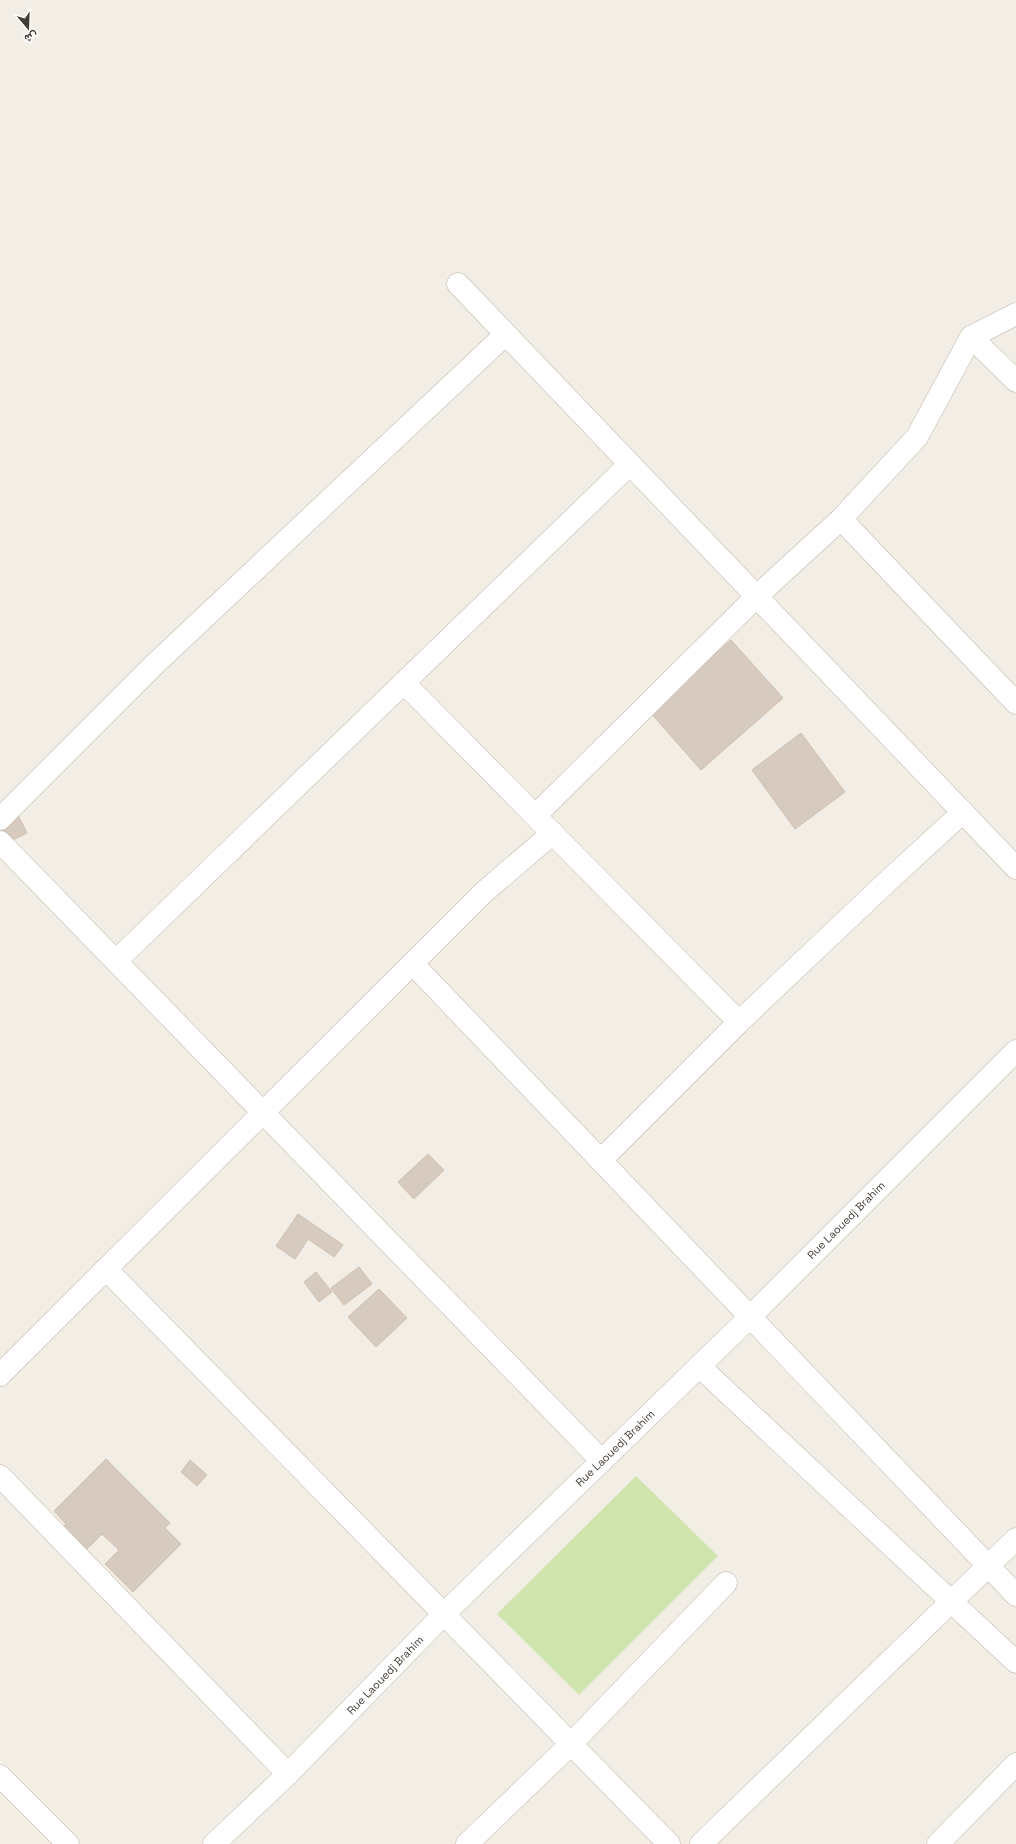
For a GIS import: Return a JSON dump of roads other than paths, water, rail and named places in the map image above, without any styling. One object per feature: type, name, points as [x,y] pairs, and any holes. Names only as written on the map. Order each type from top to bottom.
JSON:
[{"type":"street","points":[[458,284],[1016,868]]},
{"type":"street","points":[[536,815],[756,596],[841,519],[917,437],[971,337],[1016,314]]},
{"type":"street","points":[[0,819],[156,664],[506,334]]},
{"type":"street","points":[[971,337],[1016,381]]},
{"type":"street","points":[[116,961],[630,464]]},
{"type":"street","points":[[841,519],[1016,703]]},
{"type":"street","points":[[404,683],[739,1022]]},
{"type":"street","points":[[600,1160],[739,1022],[963,812]]},
{"type":"street","points":[[0,1375],[484,892],[553,833]]},
{"type":"street","points":[[0,842],[602,1461]]},
{"type":"street","points":[[413,964],[1016,1595]]},
{"type":"street","name":"Rue Laouedj Brahim","points":[[214,1844],[288,1774],[444,1614],[750,1317],[1016,1051]]},
{"type":"street","points":[[106,1269],[668,1844]]},
{"type":"street","points":[[699,1366],[1016,1662]]},
{"type":"street","points":[[0,1476],[288,1774]]},
{"type":"street","points":[[701,1844],[1016,1539]]},
{"type":"street","points":[[467,1844],[571,1744],[726,1583]]},
{"type":"street","points":[[938,1844],[1016,1764]]},
{"type":"street","points":[[0,1776],[68,1844]]}]
